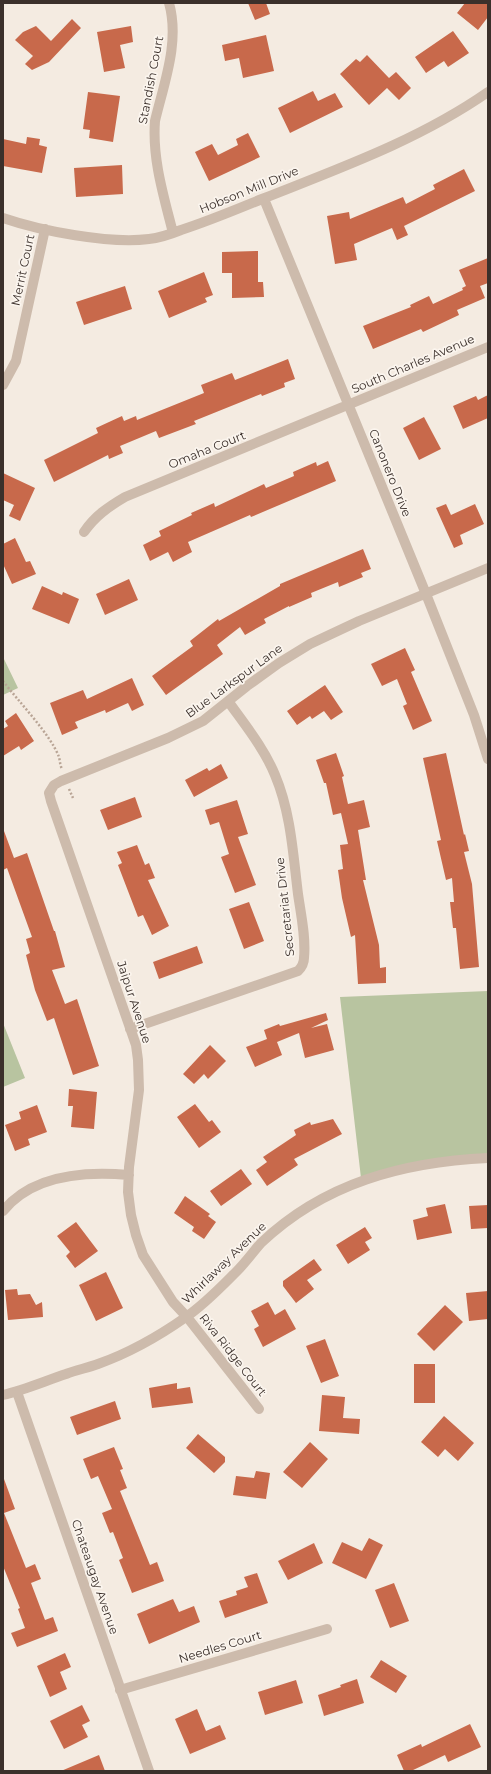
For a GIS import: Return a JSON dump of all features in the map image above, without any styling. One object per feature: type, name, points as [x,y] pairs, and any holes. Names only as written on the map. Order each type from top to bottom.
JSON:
[{"type":"street","name":"Standish Court","points":[[169,3],[173,27],[171,53],[154,121],[154,130],[157,163],[173,233]]},
{"type":"street","name":"Hobson Mill Drive","points":[[3,218],[45,229],[128,240],[150,239],[206,222],[394,145],[436,125],[488,92]]},
{"type":"street","name":"Canonero Drive","points":[[264,199],[426,594],[474,715],[488,758]]},
{"type":"street","name":"Merrit Court","points":[[3,385],[16,361],[45,229]]},
{"type":"street","name":"South Charles Avenue","points":[[348,405],[488,347]]},
{"type":"street","name":"Omaha Court","points":[[84,532],[92,520],[100,513],[125,497],[348,405]]},
{"type":"street","name":"Blue Larkspur Lane","points":[[54,785],[191,728],[203,721],[279,663],[310,644],[359,621],[488,568]]},
{"type":"street","name":"Secretariat Drive","points":[[130,1029],[298,971],[303,966],[303,931],[289,824],[282,795],[275,774],[262,749],[228,701]]},
{"type":"street","name":"Jaipur Avenue","points":[[54,785],[49,793],[51,802],[130,1029],[138,1060],[140,1090],[128,1175],[131,1215],[136,1235],[144,1255],[170,1298],[187,1317]]},
{"type":"street","name":"Whirlaway Avenue","points":[[3,1395],[17,1392],[124,1353],[171,1327],[187,1317],[203,1304],[237,1271],[261,1244],[281,1226],[321,1200],[363,1180],[406,1167],[429,1162],[488,1158]]},
{"type":"street","points":[[3,1211],[23,1192],[41,1184],[69,1176],[90,1173],[128,1175]]},
{"type":"street","name":"Riva Ridge Court","points":[[187,1317],[259,1409]]},
{"type":"street","name":"Chateaugay Avenue","points":[[17,1392],[149,1771]]},
{"type":"street","name":"Needles Court","points":[[120,1690],[327,1629]]},
{"type":"path","points":[[3,681],[41,729],[59,757]]},
{"type":"green space","points":[[3,657],[18,688],[3,695]]},
{"type":"green space","points":[[488,991],[488,1155],[361,1178],[340,997]]},
{"type":"green space","points":[[3,1023],[25,1078],[3,1087]]},
{"type":"building","points":[[248,3],[266,3],[270,14],[255,20]]},
{"type":"building","points":[[465,3],[488,3],[488,17],[478,30],[457,13]]},
{"type":"building","points":[[72,19],[81,28],[49,62],[32,70],[25,64],[33,56],[15,40],[23,32],[36,26],[51,41]]},
{"type":"building","points":[[131,26],[133,42],[120,45],[125,68],[104,72],[97,32]]},
{"type":"building","points":[[453,31],[469,53],[448,67],[444,61],[426,73],[415,57]]},
{"type":"building","points":[[266,35],[274,71],[243,78],[239,58],[225,61],[222,45]]},
{"type":"building","points":[[367,55],[389,78],[396,72],[411,88],[399,100],[387,88],[369,105],[340,74],[356,59],[360,62]]},
{"type":"building","points":[[313,91],[318,101],[335,93],[343,107],[290,133],[278,108]]},
{"type":"building","points":[[88,92],[120,96],[113,142],[89,138],[90,130],[83,129]]},
{"type":"building","points":[[248,133],[260,157],[209,181],[195,152],[212,144],[218,155],[238,145],[236,139]]},
{"type":"building","points":[[27,137],[40,139],[39,145],[47,147],[42,173],[3,166],[3,139],[26,144]]},
{"type":"building","points":[[122,165],[123,194],[76,197],[74,168]]},
{"type":"building","points":[[464,169],[475,191],[404,226],[408,235],[397,240],[392,228],[354,244],[357,260],[335,264],[327,216],[349,212],[350,219],[403,197],[406,204],[435,189],[433,185]]},
{"type":"building","points":[[258,251],[258,282],[263,282],[264,297],[232,298],[232,273],[222,273],[222,252]]},
{"type":"building","points":[[488,258],[488,283],[480,286],[485,298],[457,310],[459,315],[423,332],[421,329],[373,349],[363,326],[411,307],[410,305],[429,296],[433,304],[463,290],[462,288],[466,286],[459,270]]},
{"type":"building","points":[[204,272],[213,295],[205,298],[207,302],[169,318],[158,291]]},
{"type":"building","points":[[125,286],[132,309],[84,325],[76,302]]},
{"type":"building","points":[[288,359],[295,379],[284,383],[285,387],[262,396],[261,394],[194,421],[196,424],[159,438],[156,431],[120,446],[123,453],[109,459],[108,455],[54,482],[44,460],[98,433],[96,428],[122,416],[124,421],[136,416],[137,420],[204,393],[201,385],[232,373],[235,380]]},
{"type":"building","points":[[488,395],[488,418],[463,429],[453,406],[476,396],[478,400]]},
{"type":"building","points":[[424,417],[441,449],[419,460],[403,428]]},
{"type":"building","points":[[328,461],[336,481],[251,517],[250,515],[188,542],[192,552],[173,562],[168,552],[150,561],[143,545],[161,536],[159,531],[192,515],[191,513],[214,503],[215,507],[264,484],[266,488],[294,476],[293,472],[316,462],[317,466]]},
{"type":"building","points":[[3,473],[35,488],[20,521],[9,516],[14,505],[3,500]]},
{"type":"building","points":[[446,504],[451,515],[475,504],[484,524],[460,535],[463,544],[454,548],[436,508]]},
{"type":"building","points":[[15,538],[26,562],[30,561],[36,574],[12,584],[3,564],[3,544]]},
{"type":"building","points":[[363,549],[371,569],[361,573],[363,577],[339,587],[338,582],[311,593],[312,597],[289,606],[264,619],[266,623],[245,635],[240,627],[217,645],[223,654],[166,695],[152,676],[193,646],[190,641],[218,619],[219,621],[280,586],[280,584]]},
{"type":"building","points":[[129,579],[138,600],[105,615],[96,594]]},
{"type":"building","points":[[42,586],[62,595],[63,592],[79,599],[69,624],[32,609]]},
{"type":"building","points":[[405,648],[415,670],[411,672],[432,721],[413,730],[403,706],[407,704],[397,679],[382,686],[371,664]]},
{"type":"building","points":[[132,678],[144,705],[132,711],[128,703],[106,713],[105,710],[75,722],[78,728],[62,735],[50,703],[83,690],[87,699]]},
{"type":"building","points":[[325,685],[343,712],[331,720],[324,711],[312,719],[310,716],[297,725],[287,711]]},
{"type":"building","points":[[16,713],[34,741],[21,750],[19,746],[3,756],[3,729],[8,726],[5,721]]},
{"type":"building","points":[[336,753],[344,776],[342,777],[348,804],[364,800],[370,827],[358,830],[366,880],[363,880],[379,945],[380,968],[386,967],[386,983],[358,984],[355,935],[351,937],[342,898],[338,870],[343,869],[340,845],[348,844],[341,813],[333,815],[326,783],[324,783],[316,760]]},
{"type":"building","points":[[446,753],[464,835],[465,834],[469,851],[464,852],[472,884],[479,967],[460,969],[456,928],[453,928],[450,902],[454,902],[452,878],[446,880],[437,841],[441,840],[423,758]]},
{"type":"building","points":[[221,764],[228,778],[194,797],[185,780],[207,768],[209,771]]},
{"type":"building","points":[[135,797],[142,817],[108,830],[100,810]]},
{"type":"building","points":[[237,800],[248,834],[238,837],[256,885],[235,893],[221,857],[229,854],[219,822],[210,825],[205,810]]},
{"type":"building","points":[[4,831],[14,858],[27,853],[55,931],[65,967],[52,970],[65,1004],[77,999],[99,1066],[73,1075],[54,1018],[47,1021],[35,990],[26,955],[30,953],[26,939],[32,937],[7,868],[3,870]]},
{"type":"building","points":[[137,845],[145,865],[149,863],[155,878],[148,880],[169,926],[152,935],[143,915],[138,917],[118,865],[122,863],[117,852]]},
{"type":"building","points":[[249,902],[264,941],[244,949],[229,909]]},
{"type":"building","points":[[197,946],[203,963],[159,979],[153,962]]},
{"type":"building","points":[[326,1013],[328,1020],[311,1028],[327,1024],[334,1050],[305,1058],[299,1033],[277,1042],[282,1055],[255,1067],[246,1047],[267,1039],[264,1030],[279,1024],[280,1026]]},
{"type":"building","points":[[210,1045],[226,1061],[208,1079],[204,1074],[194,1084],[183,1074]]},
{"type":"building","points":[[69,1089],[97,1092],[94,1129],[71,1127],[73,1106],[68,1106]]},
{"type":"building","points":[[195,1104],[209,1122],[212,1120],[221,1132],[199,1148],[177,1117]]},
{"type":"building","points":[[37,1105],[47,1132],[28,1139],[30,1145],[15,1151],[5,1125],[21,1119],[19,1112]]},
{"type":"building","points":[[333,1119],[342,1134],[294,1159],[298,1165],[267,1186],[256,1170],[267,1162],[263,1157],[296,1135],[294,1130],[310,1122],[311,1125]]},
{"type":"building","points":[[241,1169],[252,1184],[221,1206],[210,1191]]},
{"type":"building","points":[[185,1196],[210,1214],[208,1216],[216,1222],[204,1239],[192,1231],[194,1227],[174,1213]]},
{"type":"building","points":[[445,1204],[452,1233],[417,1240],[413,1220],[428,1216],[426,1208]]},
{"type":"building","points":[[488,1205],[488,1228],[471,1229],[469,1206]]},
{"type":"building","points":[[76,1222],[98,1251],[75,1268],[66,1256],[70,1252],[57,1236]]},
{"type":"building","points":[[365,1227],[372,1238],[365,1242],[370,1250],[348,1264],[336,1245]]},
{"type":"building","points":[[314,1259],[322,1270],[307,1280],[314,1289],[296,1303],[283,1286],[283,1281]]},
{"type":"building","points":[[106,1272],[123,1308],[96,1321],[79,1285]]},
{"type":"building","points":[[17,1289],[18,1295],[30,1294],[36,1305],[42,1302],[43,1317],[8,1320],[5,1290]]},
{"type":"building","points":[[488,1291],[488,1319],[469,1321],[466,1293]]},
{"type":"building","points":[[268,1302],[275,1315],[285,1309],[296,1329],[263,1347],[254,1329],[259,1326],[251,1311]]},
{"type":"building","points":[[445,1305],[463,1322],[434,1351],[417,1334]]},
{"type":"building","points":[[325,1339],[339,1376],[321,1383],[306,1346]]},
{"type":"building","points":[[414,1364],[435,1364],[435,1403],[414,1403]]},
{"type":"building","points":[[177,1383],[177,1389],[190,1387],[193,1403],[152,1408],[149,1388]]},
{"type":"building","points":[[322,1395],[345,1397],[343,1418],[360,1419],[359,1434],[319,1431]]},
{"type":"building","points":[[115,1401],[121,1419],[77,1435],[70,1417]]},
{"type":"building","points":[[444,1416],[474,1443],[458,1461],[445,1449],[438,1457],[421,1442]]},
{"type":"building","points":[[198,1434],[225,1457],[225,1462],[214,1473],[186,1448]]},
{"type":"building","points":[[310,1442],[328,1459],[302,1488],[283,1472]]},
{"type":"building","points":[[114,1447],[123,1469],[120,1470],[127,1488],[120,1491],[150,1565],[157,1562],[164,1581],[132,1593],[119,1560],[123,1558],[113,1532],[110,1533],[102,1513],[112,1509],[98,1476],[91,1479],[83,1459]]},
{"type":"building","points":[[256,1471],[270,1473],[266,1499],[233,1495],[236,1476],[254,1478]]},
{"type":"building","points":[[4,1479],[15,1509],[4,1513],[26,1568],[35,1564],[41,1579],[31,1583],[45,1620],[53,1617],[58,1631],[17,1647],[11,1633],[25,1628],[18,1609],[20,1608],[3,1566]]},
{"type":"building","points":[[369,1538],[383,1545],[366,1579],[332,1563],[342,1542],[362,1551]]},
{"type":"building","points":[[314,1543],[323,1563],[288,1580],[278,1561]]},
{"type":"building","points":[[257,1573],[268,1603],[225,1618],[219,1601],[237,1595],[236,1591],[248,1587],[244,1577]]},
{"type":"building","points":[[394,1583],[409,1621],[390,1628],[375,1590]]},
{"type":"building","points":[[173,1599],[179,1612],[194,1606],[200,1622],[149,1644],[137,1614]]},
{"type":"building","points":[[65,1653],[71,1667],[60,1672],[67,1689],[50,1697],[37,1666]]},
{"type":"building","points":[[381,1660],[407,1676],[396,1693],[370,1677]]},
{"type":"building","points":[[357,1679],[364,1703],[324,1716],[318,1695],[341,1687],[340,1685]]},
{"type":"building","points":[[296,1680],[303,1703],[265,1715],[258,1692]]},
{"type":"building","points":[[82,1705],[90,1721],[82,1725],[88,1737],[64,1749],[50,1721]]},
{"type":"building","points":[[197,1709],[206,1731],[220,1725],[226,1739],[190,1754],[175,1719]]},
{"type":"building","points":[[470,1724],[481,1747],[448,1762],[445,1755],[411,1771],[404,1771],[397,1755],[421,1744],[422,1747]]},
{"type":"building","points":[[99,1755],[105,1771],[61,1771]]}]
